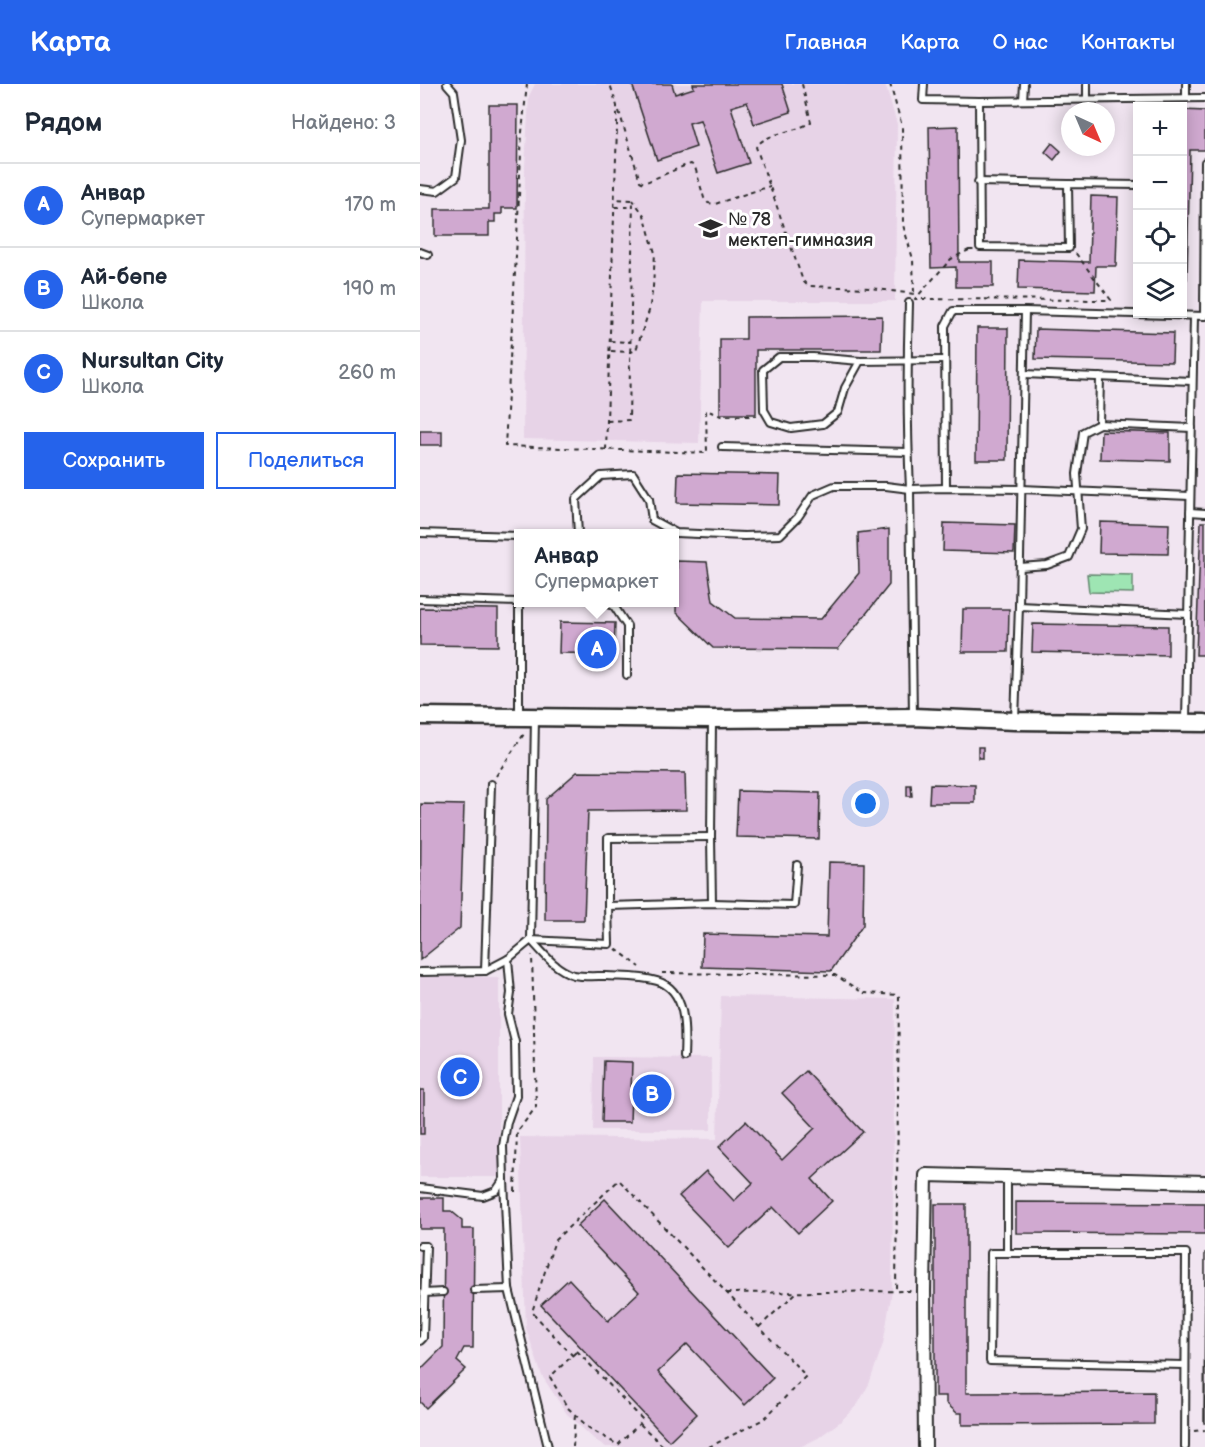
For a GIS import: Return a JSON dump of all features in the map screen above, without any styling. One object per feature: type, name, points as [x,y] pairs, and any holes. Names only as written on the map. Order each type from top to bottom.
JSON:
[{"type":"street","points":[[420,716],[913,717],[1015,722],[1205,723]]},
{"type":"street","points":[[925,1447],[926,1175],[1205,1182]]},
{"type":"lane","points":[[420,189],[437,191],[456,177],[461,140],[454,92],[447,84]]},
{"type":"lane","points":[[924,84],[923,100],[1205,98]]},
{"type":"lane","points":[[1023,100],[1024,84]]},
{"type":"lane","points":[[1087,84],[1087,99]]},
{"type":"lane","points":[[1186,84],[1186,98]]},
{"type":"lane","points":[[979,101],[980,247],[1069,248],[1068,184]]},
{"type":"lane","points":[[1187,316],[1205,316],[1205,162]]},
{"type":"lane","points":[[978,182],[1133,185]]},
{"type":"lane","points":[[420,252],[428,255]]},
{"type":"lane","points":[[912,301],[907,360],[913,717]]},
{"type":"lane","points":[[946,488],[945,326],[953,311],[1133,314]]},
{"type":"lane","points":[[1015,722],[1025,311]]},
{"type":"lane","points":[[1186,723],[1194,316]]},
{"type":"lane","points":[[860,361],[845,388],[838,412],[823,424],[791,428],[771,422],[764,410],[763,370],[779,357],[860,361],[945,360]]},
{"type":"lane","points":[[1024,374],[1192,381]]},
{"type":"lane","points":[[1100,377],[1100,424]]},
{"type":"lane","points":[[1020,567],[1047,565],[1069,557],[1081,530],[1077,474],[1083,432],[1100,424],[1192,428]]},
{"type":"lane","points":[[722,447],[908,452]]},
{"type":"lane","points":[[578,529],[576,499],[601,476],[633,474],[649,499],[652,520],[669,529]]},
{"type":"lane","points":[[679,533],[780,535],[798,517],[813,495],[834,486],[1021,489],[1190,496]]},
{"type":"lane","points":[[1190,512],[1205,513]]},
{"type":"lane","points":[[420,533],[514,536]]},
{"type":"lane","points":[[420,599],[514,602]]},
{"type":"lane","points":[[1019,606],[1188,614]]},
{"type":"lane","points":[[519,607],[527,717],[531,940],[555,965],[574,975],[635,978],[658,981],[668,986],[677,996],[681,1006],[684,1057]]},
{"type":"lane","points":[[615,607],[627,626],[627,675]]},
{"type":"lane","points":[[712,718],[712,903]]},
{"type":"lane","points":[[485,971],[491,784]]},
{"type":"lane","points":[[420,972],[485,971],[508,959],[531,940],[609,944],[608,838],[711,837]]},
{"type":"lane","points":[[608,906],[712,903],[794,904],[797,864]]},
{"type":"lane","points":[[508,959],[511,993],[508,1014],[515,1042],[516,1096],[507,1122],[503,1146],[509,1289],[548,1447]]},
{"type":"lane","points":[[1007,1177],[1007,1252]]},
{"type":"lane","points":[[420,1188],[483,1196],[496,1191],[504,1179]]},
{"type":"lane","points":[[420,1246],[426,1246],[423,1338],[420,1341]]},
{"type":"lane","points":[[1185,1365],[990,1361],[991,1253],[1186,1253],[1185,1447]]},
{"type":"lane","points":[[474,1290],[509,1289]]},
{"type":"lane","points":[[424,1293],[443,1292]]},
{"type":"path","points":[[527,84],[522,132],[505,446],[707,453],[706,410],[721,416],[757,416],[757,407]]},
{"type":"path","points":[[610,84],[640,181],[644,183],[691,164],[695,167],[704,198],[708,203],[715,204],[770,186]]},
{"type":"path","points":[[802,84],[811,122],[804,127],[761,140],[756,147],[803,281],[808,286],[870,288],[914,294]]},
{"type":"path","points":[[890,84],[902,126],[903,225],[914,259],[912,301]]},
{"type":"path","points":[[606,450],[617,106]]},
{"type":"path","points":[[615,199],[633,200]]},
{"type":"path","points":[[607,421],[629,420],[633,200]]},
{"type":"path","points":[[609,351],[631,352],[636,350],[649,311],[653,287],[655,253],[644,215],[633,200]]},
{"type":"path","points":[[614,207],[633,207]]},
{"type":"path","points":[[969,250],[1074,251],[1111,300],[938,299],[912,301],[951,259],[969,250]]},
{"type":"path","points":[[610,341],[631,342]]},
{"type":"path","points":[[491,784],[527,717]]},
{"type":"path","points":[[514,1199],[517,1132],[536,1107],[531,940]]},
{"type":"path","points":[[609,944],[647,973]]},
{"type":"path","points":[[659,973],[835,975],[863,993],[899,995],[896,1291]]},
{"type":"path","points":[[573,1356],[532,1312],[555,1240],[619,1180],[806,1376],[764,1419],[709,1447]]},
{"type":"path","points":[[726,1293],[924,1291]]},
{"type":"path","points":[[759,1327],[796,1292]]},
{"type":"path","points":[[577,1351],[643,1420],[618,1444],[589,1428],[575,1414],[567,1407],[550,1377],[577,1351]]},
{"type":"path","points":[[573,1447],[575,1414]]},
{"type":"path","points":[[640,1423],[664,1447]]},
{"type":"shaded area","name":"№ 78 мектеп-гимназия","points":[[535,84],[885,84],[897,124],[895,301],[703,301],[699,443],[523,439],[525,167],[529,96]]},
{"type":"shaded area","points":[[420,977],[499,977],[499,1177],[420,1177]]},
{"type":"shaded area","points":[[721,996],[895,999],[892,1291],[883,1344],[869,1384],[858,1404],[841,1421],[818,1438],[800,1447],[606,1447],[567,1414],[542,1376],[526,1328],[520,1137],[717,1139]]},
{"type":"shaded area","points":[[594,1057],[711,1058],[711,1130],[593,1130]]},
{"type":"green space","points":[[1087,574],[1133,575],[1133,593],[1089,592]]},
{"type":"building","points":[[632,84],[672,84],[675,94],[694,88],[693,84],[782,84],[791,112],[754,124],[747,102],[731,107],[749,163],[718,173],[700,120],[689,123],[696,147],[657,160]]},
{"type":"building","points":[[489,105],[518,105],[517,208],[502,208],[502,214],[495,214],[495,222],[489,222],[489,236],[435,236],[435,209],[489,209]]},
{"type":"building","points":[[1187,110],[1205,111],[1205,150],[1190,150],[1187,279]]},
{"type":"building","points":[[958,126],[959,262],[993,262],[993,287],[956,287],[956,267],[931,268],[929,127]]},
{"type":"building","points":[[1052,143],[1061,151],[1054,160],[1045,152]]},
{"type":"building","points":[[1091,196],[1118,197],[1116,266],[1096,266],[1095,291],[1018,289],[1019,260],[1089,262]]},
{"type":"building","points":[[882,316],[881,350],[756,350],[756,414],[720,414],[720,339],[746,339],[746,317]]},
{"type":"building","points":[[977,328],[1008,328],[1007,460],[976,460]]},
{"type":"building","points":[[1036,329],[1173,333],[1172,362],[1035,359]]},
{"type":"building","points":[[420,431],[442,431],[442,445],[420,445]]},
{"type":"building","points":[[1101,431],[1170,433],[1170,461],[1100,459]]},
{"type":"building","points":[[678,473],[780,475],[779,505],[677,503]]},
{"type":"building","points":[[1100,522],[1169,524],[1168,554],[1099,553]]},
{"type":"building","points":[[1201,522],[1205,522],[1205,655],[1196,655]]},
{"type":"building","points":[[944,523],[1015,525],[1014,553],[943,551]]},
{"type":"building","points":[[889,529],[889,585],[838,649],[713,648],[676,612],[676,607],[679,607],[679,561],[707,562],[713,601],[735,618],[821,619],[859,573],[858,533]]},
{"type":"building","points":[[420,608],[498,609],[498,646],[420,645]]},
{"type":"building","points":[[963,609],[1009,609],[1008,652],[962,652]]},
{"type":"building","points":[[560,622],[615,623],[614,654],[559,653]]},
{"type":"building","points":[[1033,624],[1168,626],[1168,655],[1032,652]]},
{"type":"building","points":[[978,747],[983,747],[983,758],[978,758]]},
{"type":"building","points":[[577,772],[685,773],[686,810],[588,811],[584,920],[545,920],[546,799]]},
{"type":"building","points":[[930,784],[975,785],[975,803],[929,803]]},
{"type":"building","points":[[907,785],[911,785],[912,796],[907,796]]},
{"type":"building","points":[[738,791],[820,793],[819,839],[736,837]]},
{"type":"building","points":[[421,804],[464,805],[460,928],[420,960]]},
{"type":"building","points":[[829,862],[864,863],[863,925],[831,971],[702,967],[703,934],[827,937]]},
{"type":"building","points":[[604,1061],[632,1062],[630,1122],[602,1122]]},
{"type":"building","points":[[806,1071],[863,1132],[812,1179],[832,1201],[798,1233],[773,1207],[729,1248],[679,1196],[706,1171],[734,1201],[753,1183],[719,1147],[746,1121],[782,1160],[815,1128],[782,1093]]},
{"type":"building","points":[[420,1090],[424,1090],[424,1134],[420,1134]]},
{"type":"building","points":[[420,1198],[444,1198],[444,1211],[451,1211],[462,1220],[462,1229],[474,1229],[473,1348],[464,1348],[457,1361],[466,1369],[426,1408],[420,1402],[420,1370],[443,1347],[444,1229],[420,1229]]},
{"type":"building","points":[[605,1199],[773,1378],[745,1405],[687,1344],[658,1372],[697,1414],[669,1441],[541,1305],[569,1279],[608,1321],[639,1292],[577,1226]]},
{"type":"building","points":[[1016,1202],[1205,1203],[1205,1234],[1016,1233]]},
{"type":"building","points":[[935,1204],[966,1204],[966,1393],[1154,1392],[1154,1424],[962,1425],[962,1413],[957,1413],[946,1403],[946,1396],[935,1396]]},
{"type":"building","points":[[1205,1252],[1205,1423],[1204,1423]]},
{"type":"place","name":"№ 78 мектеп-гимназия","points":[[710,229]]},
{"type":"place","name":"Анвар","points":[[597,649]]},
{"type":"place","name":"Nursultan City","points":[[460,1077]]},
{"type":"place","name":"Ай-бөпе","points":[[652,1094]]}]
